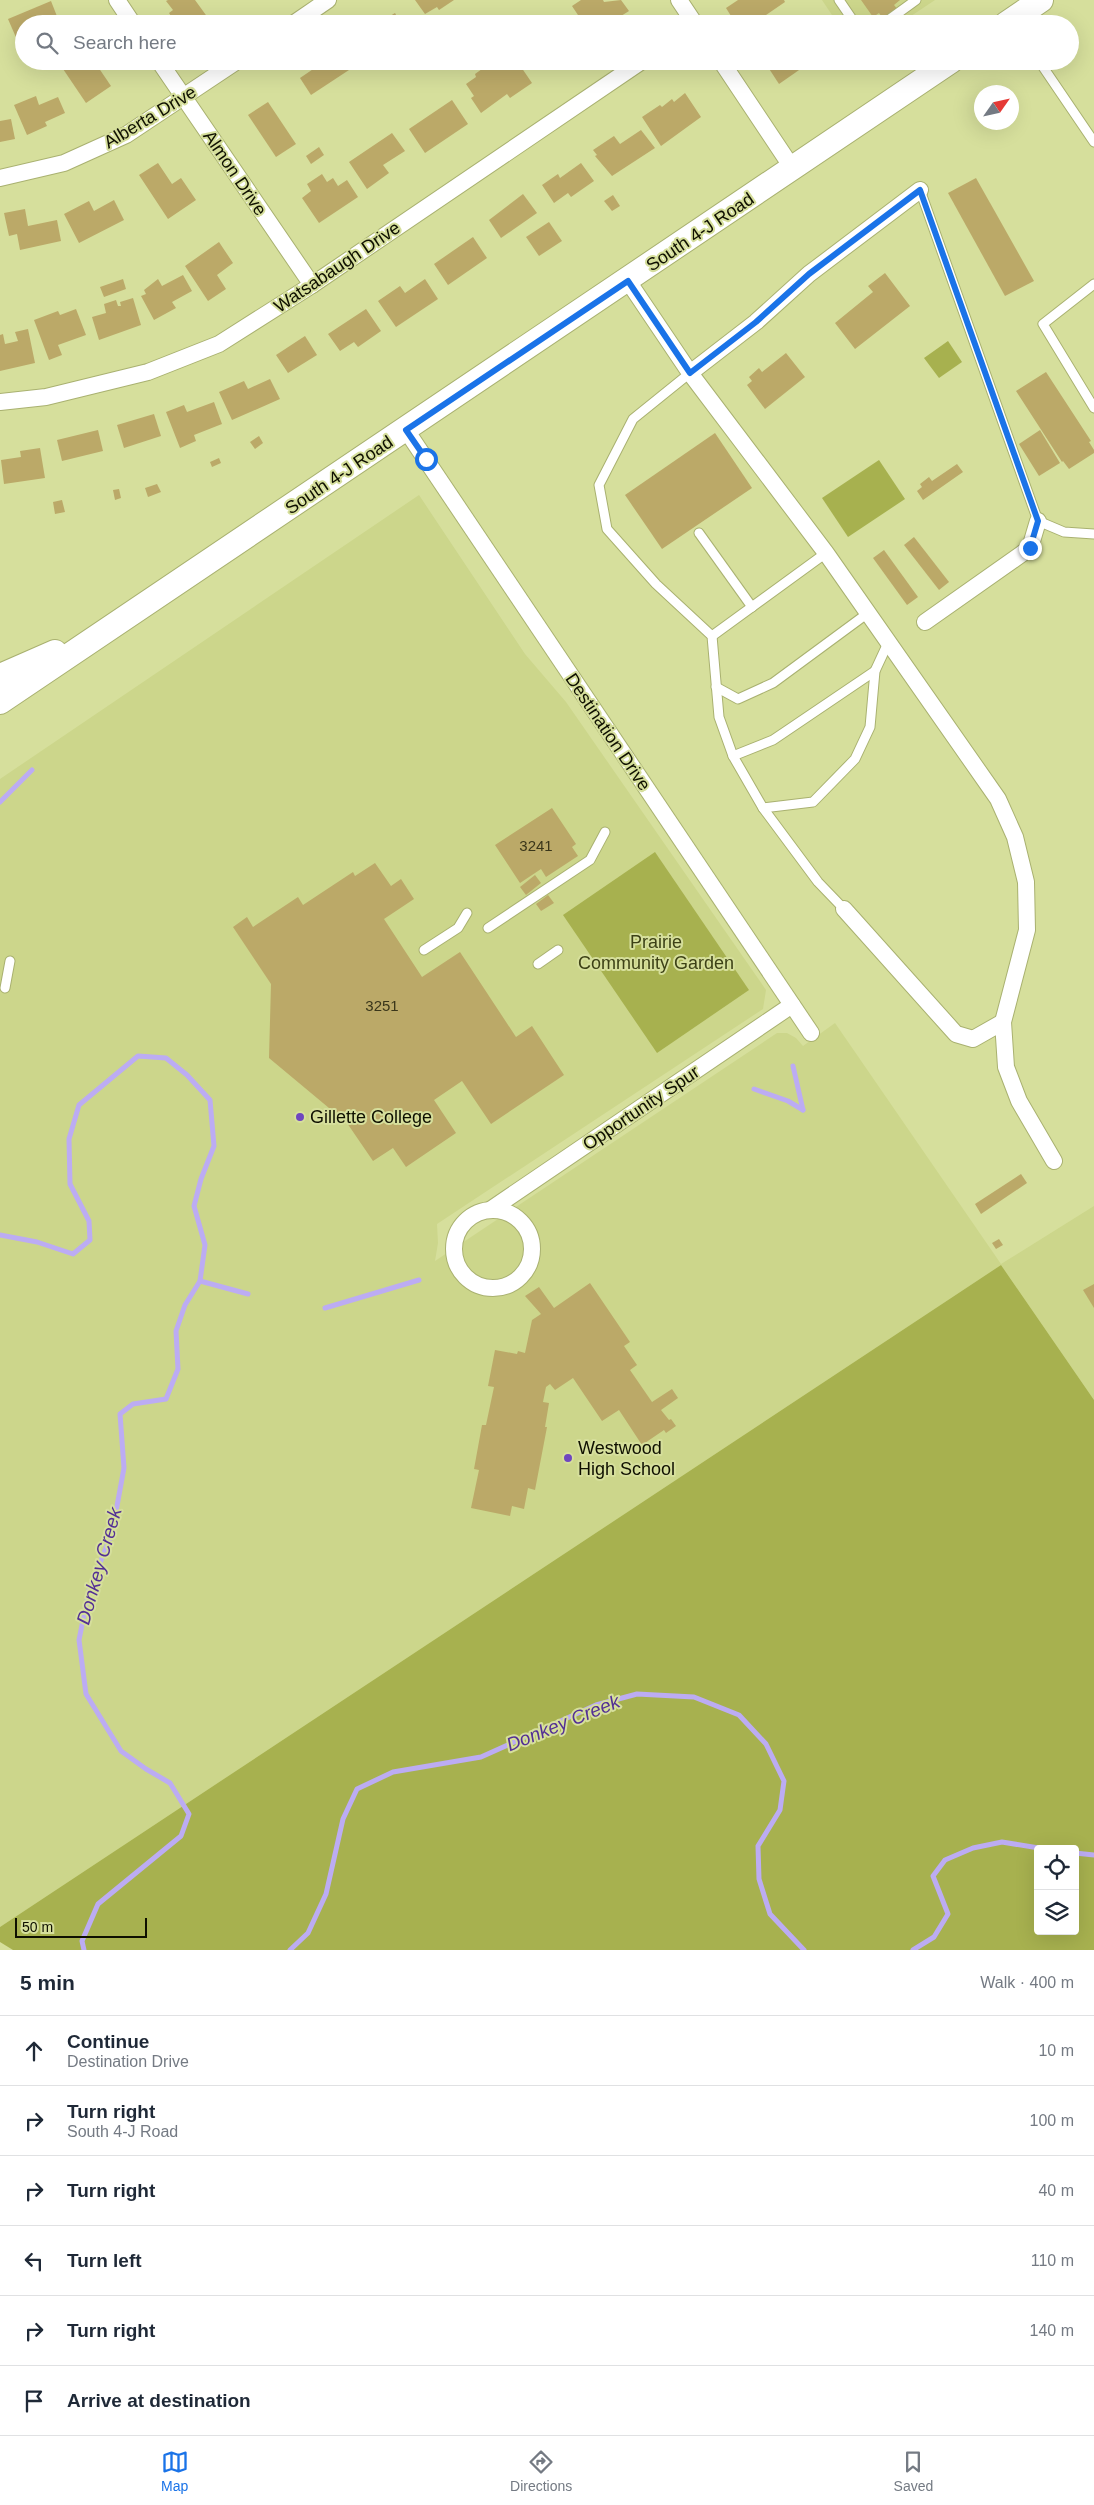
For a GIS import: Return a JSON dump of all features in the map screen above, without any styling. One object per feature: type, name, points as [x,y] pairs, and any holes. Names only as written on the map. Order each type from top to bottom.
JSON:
[{"type":"main road","points":[[1021,15],[1041,0]]},
{"type":"main road","name":"South 4-J Road","points":[[0,702],[628,281],[938,70]]},
{"type":"main road","points":[[0,676],[112,628]]},
{"type":"street","points":[[117,0],[127,15]]},
{"type":"street","points":[[306,15],[328,0]]},
{"type":"street","points":[[679,0],[689,15]]},
{"type":"street","name":"Almon Drive","points":[[165,70],[312,285]]},
{"type":"street","name":"Alberta Drive","points":[[0,178],[64,163],[126,135],[224,70]]},
{"type":"street","name":"Watsabaugh Drive","points":[[0,402],[46,397],[148,372],[219,344],[312,285],[629,70]]},
{"type":"street","points":[[727,70],[792,170]]},
{"type":"street","points":[[690,373],[756,322],[809,274],[920,190]]},
{"type":"street","points":[[628,281],[690,373],[826,553],[998,799],[1015,837],[1026,882],[1027,930],[1003,1022],[1006,1067],[1019,1101],[1054,1161]]},
{"type":"street","name":"Destination Drive","points":[[406,430],[811,1033]]},
{"type":"street","points":[[925,622],[1030,548],[1038,521]]},
{"type":"street","points":[[844,909],[956,1034],[973,1038],[1003,1022]]},
{"type":"street","name":"Opportunity Spur","points":[[490,1210],[503,1211],[515,1217],[525,1226],[531,1238],[532,1252],[529,1265],[522,1276],[511,1284],[499,1288],[486,1288],[474,1284],[464,1277],[457,1266],[454,1254],[454,1241],[459,1229],[467,1220],[477,1213],[490,1210],[792,1006]]},
{"type":"lane","points":[[839,0],[849,15]]},
{"type":"lane","points":[[895,15],[916,0]]},
{"type":"lane","points":[[1045,70],[1094,142]]},
{"type":"lane","points":[[920,190],[1038,521],[1064,532],[1094,534]]},
{"type":"lane","points":[[1094,284],[1043,324],[1094,408]]},
{"type":"lane","points":[[690,373],[633,419],[599,485],[607,529],[656,584],[712,636],[718,717],[734,756],[763,808],[818,882],[844,909]]},
{"type":"lane","points":[[699,533],[752,607]]},
{"type":"lane","points":[[712,636],[826,553]]},
{"type":"lane","points":[[716,687],[738,699],[774,683],[868,613]]},
{"type":"lane","points":[[763,808],[813,802],[855,759],[870,726],[875,671],[888,642]]},
{"type":"lane","points":[[734,756],[773,740],[875,671]]},
{"type":"lane","points":[[488,928],[590,860],[604,832]]},
{"type":"lane","points":[[424,950],[458,928],[467,913]]},
{"type":"lane","points":[[538,964],[558,950]]},
{"type":"lane","points":[[5,988],[10,961]]},
{"type":"shaded area","points":[[822,0],[935,0],[912,15],[832,15]]},
{"type":"shaded area","name":"Gillette College","points":[[419,495],[525,654],[566,702],[766,990],[763,1009],[437,1224],[438,1243],[435,1261],[777,1033],[787,1033],[796,1038],[803,1046],[835,1023],[1001,1264],[1094,1206],[1094,1400],[1001,1265],[0,1927],[0,779]]},
{"type":"green space","points":[[948,341],[962,362],[939,378],[924,358]]},
{"type":"green space","points":[[879,460],[905,499],[848,537],[822,498]]},
{"type":"green space","name":"Prairie Community Garden","points":[[655,852],[749,990],[657,1053],[563,915]]},
{"type":"green space","points":[[1001,1265],[1094,1400],[1094,1950],[13,1950],[0,1942],[0,1927]]},
{"type":"building","points":[[195,0],[206,15],[170,15],[169,13],[173,10],[166,1]]},
{"type":"building","points":[[415,0],[454,0],[439,10],[437,7],[425,14]]},
{"type":"building","points":[[581,0],[603,0],[604,2],[621,0],[629,11],[623,15],[578,15],[572,6]]},
{"type":"building","points":[[738,0],[784,0],[785,2],[766,15],[730,15],[726,8]]},
{"type":"building","points":[[861,0],[900,0],[894,5],[898,10],[891,15],[880,15],[879,13],[872,15]]},
{"type":"building","points":[[51,1],[56,15],[18,15]]},
{"type":"building","points":[[15,16],[15,35],[8,19]]},
{"type":"building","points":[[64,70],[100,70],[111,86],[86,103]]},
{"type":"building","points":[[312,70],[349,70],[311,95],[300,78]]},
{"type":"building","points":[[481,70],[523,70],[532,83],[510,98],[507,94],[481,113],[471,98],[474,96],[466,84],[476,77],[475,74]]},
{"type":"building","points":[[770,70],[799,70],[779,84]]},
{"type":"building","points":[[685,93],[701,117],[661,146],[642,117],[660,105],[662,107],[672,99],[674,102]]},
{"type":"building","points":[[36,96],[39,105],[58,97],[65,113],[45,122],[47,126],[27,135],[14,105]]},
{"type":"building","points":[[452,100],[468,124],[425,153],[409,129]]},
{"type":"building","points":[[268,102],[296,144],[276,157],[248,115]]},
{"type":"building","points":[[11,119],[15,139],[0,142],[0,121]]},
{"type":"building","points":[[641,130],[655,148],[612,176],[595,156],[597,155],[593,150],[614,136],[620,144]]},
{"type":"building","points":[[392,133],[405,151],[383,165],[389,173],[367,189],[349,162]]},
{"type":"building","points":[[319,147],[324,155],[311,164],[306,156]]},
{"type":"building","points":[[158,163],[172,184],[181,178],[196,200],[168,219],[139,175]]},
{"type":"building","points":[[581,163],[594,181],[571,197],[568,193],[554,203],[542,185],[558,174],[560,178]]},
{"type":"building","points":[[322,174],[327,182],[333,178],[338,186],[347,180],[358,197],[319,223],[302,198],[311,191],[307,184]]},
{"type":"building","points":[[976,178],[1034,281],[1005,296],[948,193]]},
{"type":"building","points":[[523,194],[537,213],[501,238],[489,220]]},
{"type":"building","points":[[613,195],[620,206],[612,211],[604,201]]},
{"type":"building","points":[[114,200],[124,220],[79,243],[64,214],[89,201],[94,211]]},
{"type":"building","points":[[25,209],[28,226],[57,220],[61,241],[20,250],[17,234],[9,236],[4,213]]},
{"type":"building","points":[[549,222],[562,241],[539,256],[526,237]]},
{"type":"building","points":[[473,237],[487,258],[448,285],[434,264]]},
{"type":"building","points":[[219,242],[233,263],[217,275],[226,289],[208,301],[185,266]]},
{"type":"building","points":[[885,273],[910,306],[855,349],[835,323],[873,292],[868,286]]},
{"type":"building","points":[[183,275],[192,291],[172,302],[176,308],[154,320],[141,296],[146,294],[144,290],[158,279],[162,286]]},
{"type":"building","points":[[123,279],[126,289],[104,297],[100,287]]},
{"type":"building","points":[[425,279],[438,299],[396,327],[378,301],[400,286],[405,293]]},
{"type":"building","points":[[133,298],[141,325],[99,340],[92,317],[106,313],[104,304],[116,300],[118,306],[121,306],[120,302]]},
{"type":"building","points":[[76,309],[86,335],[58,345],[62,355],[49,360],[34,320],[58,311],[60,315]]},
{"type":"building","points":[[366,309],[381,331],[358,347],[354,342],[340,351],[328,334]]},
{"type":"building","points":[[28,329],[35,363],[0,371],[0,335],[3,334],[5,344],[18,341],[15,332]]},
{"type":"building","points":[[305,336],[317,355],[288,373],[276,355]]},
{"type":"building","points":[[786,353],[805,377],[765,409],[747,385],[752,381],[749,377],[759,368],[762,372]]},
{"type":"building","points":[[1046,372],[1091,441],[1089,442],[1094,450],[1094,453],[1069,469],[1062,462],[1016,391]]},
{"type":"building","points":[[270,379],[280,399],[232,420],[219,392],[244,381],[248,389]]},
{"type":"building","points":[[214,402],[222,424],[194,435],[196,441],[180,448],[166,412],[184,405],[187,412]]},
{"type":"building","points":[[154,414],[161,436],[124,448],[117,425]]},
{"type":"building","points":[[98,430],[103,451],[62,461],[57,440]]},
{"type":"building","points":[[1040,430],[1060,463],[1039,476],[1019,444]]},
{"type":"building","points":[[715,433],[752,488],[662,549],[625,495]]},
{"type":"building","points":[[259,436],[263,443],[255,449],[250,442]]},
{"type":"building","points":[[40,448],[45,478],[4,484],[1,460],[21,457],[20,451]]},
{"type":"building","points":[[219,458],[221,463],[212,467],[210,462]]},
{"type":"building","points":[[957,464],[963,472],[923,500],[917,491],[922,487],[920,484],[929,477],[932,481]]},
{"type":"building","points":[[157,484],[161,492],[148,497],[145,488]]},
{"type":"building","points":[[119,489],[121,498],[115,500],[113,490]]},
{"type":"building","points":[[62,500],[65,512],[55,514],[53,502]]},
{"type":"building","points":[[914,537],[949,582],[939,590],[904,545]]},
{"type":"building","points":[[884,550],[918,597],[907,605],[873,558]]},
{"type":"building","points":[[552,808],[576,844],[572,847],[578,856],[546,877],[541,869],[520,883],[495,845]]},
{"type":"building","points":[[375,863],[391,886],[401,879],[414,899],[384,919],[422,977],[460,952],[516,1037],[532,1026],[564,1075],[491,1124],[462,1081],[434,1100],[456,1133],[406,1167],[393,1148],[373,1161],[347,1123],[269,1058],[271,984],[233,927],[247,917],[253,927],[298,897],[303,905],[353,872],[355,876]]},
{"type":"building","points":[[535,875],[541,883],[526,895],[520,887]]},
{"type":"building","points":[[548,895],[554,903],[541,911],[536,904]]},
{"type":"building","points":[[1021,1174],[1027,1183],[981,1214],[975,1204]]},
{"type":"building","points":[[999,1239],[1003,1245],[996,1249],[992,1243]]},
{"type":"building","points":[[590,1283],[630,1342],[624,1346],[637,1365],[630,1370],[652,1402],[672,1389],[678,1398],[661,1410],[676,1426],[666,1433],[664,1430],[642,1445],[619,1410],[602,1421],[573,1378],[555,1390],[550,1384],[546,1387],[543,1402],[549,1403],[545,1427],[547,1427],[535,1490],[528,1488],[524,1509],[512,1506],[510,1516],[471,1508],[479,1470],[474,1469],[482,1425],[486,1425],[494,1387],[488,1386],[495,1350],[517,1354],[518,1351],[525,1353],[532,1320],[541,1314],[525,1296],[539,1287],[554,1308]]},
{"type":"building","points":[[1094,1284],[1094,1308],[1083,1290]]},
{"type":"waterway","points":[[0,802],[32,770]]},
{"type":"waterway","name":"Donkey Creek","points":[[0,1235],[37,1242],[73,1254],[90,1240],[89,1221],[70,1184],[69,1139],[79,1105],[138,1056],[166,1058],[187,1075],[210,1100],[214,1146],[201,1179],[194,1206],[205,1245],[200,1281],[185,1305],[176,1331],[178,1369],[166,1399],[133,1404],[120,1414],[124,1468],[112,1533],[89,1590],[79,1640],[86,1694],[121,1751],[170,1783],[189,1814],[181,1836],[98,1904],[82,1941],[84,1950]]},
{"type":"waterway","points":[[793,1066],[803,1110]]},
{"type":"waterway","points":[[754,1089],[788,1101],[803,1110]]},
{"type":"waterway","points":[[325,1308],[419,1280]]},
{"type":"waterway","points":[[200,1281],[248,1294]]},
{"type":"waterway","name":"Donkey Creek","points":[[290,1950],[308,1933],[326,1894],[343,1819],[357,1789],[393,1772],[481,1757],[596,1705],[637,1694],[694,1697],[739,1715],[766,1744],[784,1781],[780,1810],[758,1846],[759,1879],[770,1914],[804,1950]]},
{"type":"waterway","name":"Donkey Creek","points":[[913,1950],[934,1937],[948,1914],[933,1876],[945,1860],[973,1848],[1002,1842],[1034,1847]]},
{"type":"waterway","name":"Donkey Creek","points":[[1079,1853],[1094,1855]]},
{"type":"place","name":"Gillette College","points":[[300,1117]]},
{"type":"place","name":"Westwood High School","points":[[568,1458]]},
{"type":"route","points":[[426,459],[406,430],[628,281],[690,373],[756,322],[809,274],[920,190],[1038,521],[1030,548]]}]
